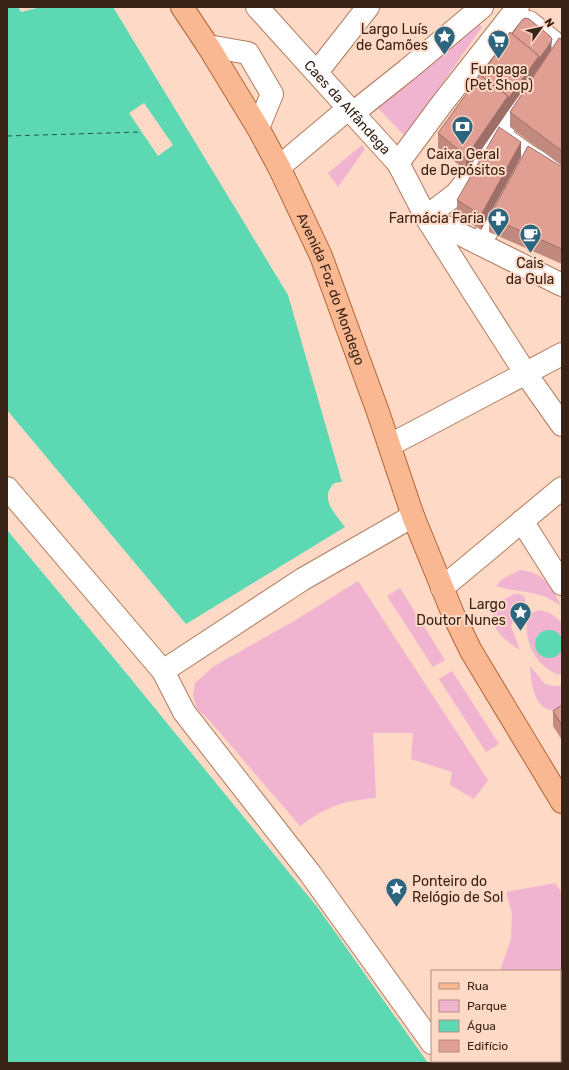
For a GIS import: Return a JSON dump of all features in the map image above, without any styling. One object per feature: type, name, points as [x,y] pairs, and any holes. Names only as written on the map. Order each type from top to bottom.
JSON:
[{"type":"main road","name":"Avenida Foz do Mondego","points":[[182,7],[208,46],[258,128],[279,167],[321,256],[390,445],[413,516],[442,588],[471,651],[562,802]]},
{"type":"street","name":"Caes da Alfândega","points":[[257,7],[398,163],[426,217],[526,374],[562,425]]},
{"type":"street","points":[[317,72],[368,7]]},
{"type":"street","points":[[279,167],[407,70],[482,7]]},
{"type":"street","points":[[398,163],[441,105],[517,9],[561,48],[542,72],[464,184],[456,194],[426,217],[562,285]]},
{"type":"street","points":[[208,46],[248,53],[272,94],[258,128]]},
{"type":"street","points":[[498,134],[527,155],[562,176]]},
{"type":"street","points":[[480,244],[527,155]]},
{"type":"street","points":[[390,445],[562,354]]},
{"type":"street","points":[[7,488],[162,671],[184,712],[309,872],[431,1042]]},
{"type":"street","points":[[442,588],[562,488]]},
{"type":"street","points":[[162,671],[303,579],[413,516]]},
{"type":"street","points":[[522,521],[562,584]]},
{"type":"green space","points":[[477,22],[482,27],[404,135],[376,106]]},
{"type":"green space","points":[[362,145],[365,149],[338,187],[328,173]]},
{"type":"green space","points":[[520,570],[528,571],[546,581],[554,592],[561,606],[537,594],[496,586],[502,579]]},
{"type":"green space","points":[[358,581],[488,780],[474,799],[450,785],[452,772],[411,759],[413,733],[373,733],[376,798],[344,803],[327,809],[300,826],[209,720],[197,709],[193,695],[195,683],[214,666],[296,620]]},
{"type":"green space","points":[[400,588],[445,660],[433,667],[387,596]]},
{"type":"green space","points":[[514,594],[525,597],[523,607],[511,626],[520,650],[508,642],[497,631],[493,618],[494,611],[498,604]]},
{"type":"green space","points":[[540,610],[550,613],[562,623],[562,675],[555,673],[542,664],[533,653],[530,646],[527,633],[527,618],[532,613]]},
{"type":"green space","points":[[530,666],[545,684],[562,686],[561,710],[551,710],[540,704],[532,685]]},
{"type":"green space","points":[[452,671],[499,744],[486,752],[439,679]]},
{"type":"green space","points":[[555,883],[562,893],[561,1014],[561,970],[500,970],[511,939],[512,913],[506,892]]},
{"type":"water","points":[[7,7],[18,7],[21,12],[41,7],[113,7],[288,295],[342,482],[335,483],[328,492],[329,503],[334,513],[345,527],[186,624],[7,410]]},
{"type":"water","points":[[7,530],[318,908],[428,1063],[7,1063]]},
{"type":"water","points":[[549,630],[559,634],[563,644],[559,654],[549,658],[539,654],[535,644],[539,634]]},
{"type":"pier","points":[[144,103],[173,145],[158,156],[129,113]]},
{"type":"building","points":[[525,18],[529,19],[552,39],[539,59],[539,56],[512,34]]},
{"type":"building","points":[[510,32],[539,56],[508,99],[508,96],[481,76]]},
{"type":"building","points":[[559,38],[562,39],[562,151],[510,112]]},
{"type":"building","points":[[480,75],[508,96],[466,157],[462,157],[460,156],[459,150],[438,133]]},
{"type":"building","points":[[499,127],[521,142],[481,215],[457,200]]},
{"type":"building","points":[[528,146],[562,167],[562,249],[489,217]]},
{"type":"building","points":[[562,705],[562,725],[553,711]]},
{"type":"ferry route","points":[[7,136],[141,132]]},
{"type":"place","name":"Largo Luís de Camões","points":[[444,56]]},
{"type":"place","name":"Fungaga (Pet Shop)","points":[[499,60]]},
{"type":"place","name":"Caixa Geral de Depósitos","points":[[463,146]]},
{"type":"place","name":"Farmácia Faria","points":[[499,238]]},
{"type":"place","name":"Cais da Gula","points":[[530,254]]},
{"type":"place","name":"Largo Doutor Nunes","points":[[521,632]]},
{"type":"place","name":"Ponteiro do Relógio de Sol","points":[[396,908]]}]
